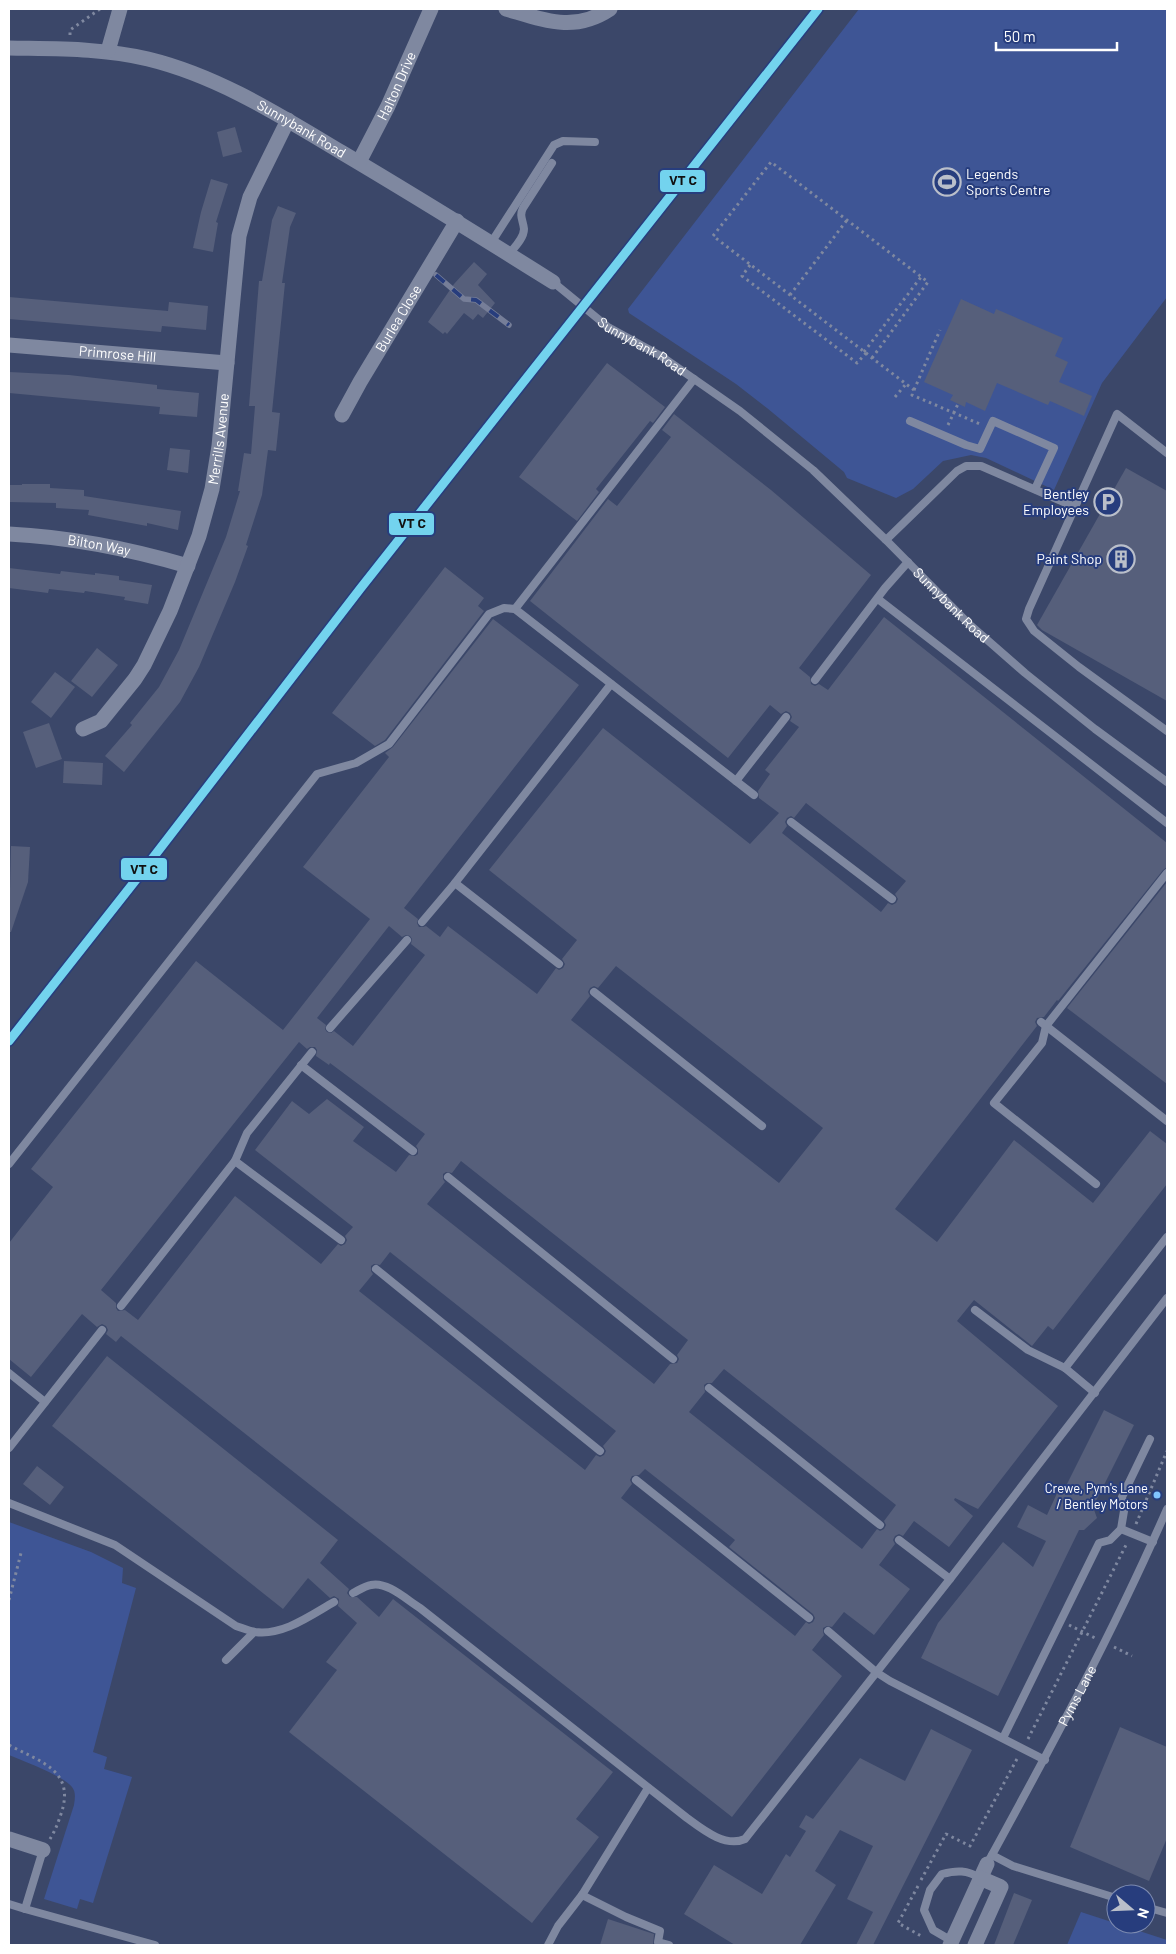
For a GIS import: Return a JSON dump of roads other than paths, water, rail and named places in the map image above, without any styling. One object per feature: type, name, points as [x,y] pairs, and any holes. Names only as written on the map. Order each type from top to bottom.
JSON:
[{"type":"street","points":[[108,51],[120,9]]},
{"type":"street","name":"Halton Drive","points":[[359,162],[396,88],[431,9]]},
{"type":"street","points":[[506,9],[563,24],[586,21],[610,9]]},
{"type":"street","name":"Sunnybank Road","points":[[9,48],[108,51],[149,60],[200,76],[248,97],[288,120],[457,221],[553,282]]},
{"type":"street","name":"Merrills Avenue","points":[[83,729],[101,721],[135,679],[154,648],[199,536],[212,489],[224,405],[239,236],[242,221],[250,197],[288,120]]},
{"type":"street","name":"Burlea Close","points":[[342,415],[457,221]]},
{"type":"street","name":"Primrose Hill","points":[[9,345],[227,363]]},
{"type":"street","name":"Bilton Way","points":[[9,534],[56,538],[132,551],[188,566]]},
{"type":"street","points":[[9,1839],[43,1850]]},
{"type":"street","name":"Pyms Lane","points":[[951,1943],[990,1859]]},
{"type":"street","points":[[975,1945],[1001,1887],[980,1878]]},
{"type":"lane","points":[[491,243],[554,145],[563,141],[595,142]]},
{"type":"lane","points":[[509,254],[524,229],[521,213],[523,208],[552,163]]},
{"type":"lane","name":"Sunnybank Road","points":[[553,282],[608,327],[661,356],[740,411],[813,470],[969,624],[1025,673],[1095,729],[1167,782]]},
{"type":"lane","points":[[515,609],[694,379]]},
{"type":"lane","points":[[1167,453],[1117,414],[1027,614],[1028,624],[1034,632],[1167,731]]},
{"type":"lane","points":[[910,421],[980,449],[993,420],[1054,448],[1035,489]]},
{"type":"lane","points":[[886,540],[957,471],[966,466],[982,466],[1075,507]]},
{"type":"lane","points":[[815,680],[908,562]]},
{"type":"lane","points":[[878,599],[1167,823]]},
{"type":"lane","points":[[9,1164],[318,774],[356,764],[389,744],[489,614],[504,608],[515,609],[754,795]]},
{"type":"lane","points":[[422,922],[455,883],[611,684]]},
{"type":"lane","points":[[736,781],[786,717]]},
{"type":"lane","points":[[791,822],[892,899]]},
{"type":"lane","points":[[1096,1184],[994,1103],[1042,1043],[1044,1024],[1167,873]]},
{"type":"lane","points":[[455,883],[559,964]]},
{"type":"lane","points":[[330,1028],[407,940]]},
{"type":"lane","points":[[594,992],[762,1126]]},
{"type":"lane","points":[[1044,1024],[1167,1121]]},
{"type":"lane","points":[[121,1306],[235,1161],[247,1132],[312,1052]]},
{"type":"lane","points":[[301,1065],[413,1151]]},
{"type":"lane","points":[[235,1161],[341,1240]]},
{"type":"lane","points":[[448,1177],[674,1359]]},
{"type":"lane","points":[[1065,1368],[1167,1237]]},
{"type":"lane","points":[[376,1269],[600,1451]]},
{"type":"lane","points":[[353,1593],[370,1585],[378,1584],[387,1587],[420,1608],[704,1830],[724,1840],[737,1842],[745,1838],[950,1579],[1167,1298]]},
{"type":"lane","points":[[975,1310],[1028,1350],[1065,1368],[1095,1393]]},
{"type":"lane","points":[[9,1448],[102,1330]]},
{"type":"lane","points":[[9,1373],[45,1402]]},
{"type":"lane","points":[[709,1388],[880,1524]]},
{"type":"lane","points":[[1003,1738],[1099,1543],[1110,1540],[1121,1529],[1124,1511],[1122,1497],[1150,1439]]},
{"type":"lane","points":[[636,1480],[809,1618]]},
{"type":"lane","points":[[9,1503],[115,1544],[236,1626],[254,1632],[271,1632],[290,1626],[334,1602]]},
{"type":"lane","name":"Pyms Lane","points":[[990,1859],[1044,1760],[1153,1542],[1167,1509]]},
{"type":"lane","points":[[1121,1529],[1153,1542]]},
{"type":"lane","points":[[899,1540],[950,1579]]},
{"type":"lane","points":[[828,1631],[876,1672],[1044,1760]]},
{"type":"lane","points":[[226,1660],[254,1632]]},
{"type":"lane","points":[[548,1945],[558,1926],[582,1895],[648,1788]]},
{"type":"lane","points":[[25,1909],[43,1850]]},
{"type":"lane","points":[[990,1859],[1106,1895]]},
{"type":"lane","points":[[951,1943],[933,1930],[924,1910],[930,1890],[942,1874],[957,1870],[971,1873],[980,1878]]},
{"type":"lane","points":[[582,1895],[626,1917],[660,1931],[658,1942],[668,1945]]},
{"type":"lane","points":[[9,1904],[155,1945]]},
{"type":"railway","points":[[436,275],[464,299],[476,300],[509,325]]},
{"type":"place","name":"Legends Sports Centre","points":[[947,182]]},
{"type":"place","name":"Bentley Employees","points":[[1108,502]]},
{"type":"place","name":"Paint Shop","points":[[1121,559]]},
{"type":"place","name":"Crewe, Pym's Lane / Bentley Motors","points":[[1157,1495]]}]
